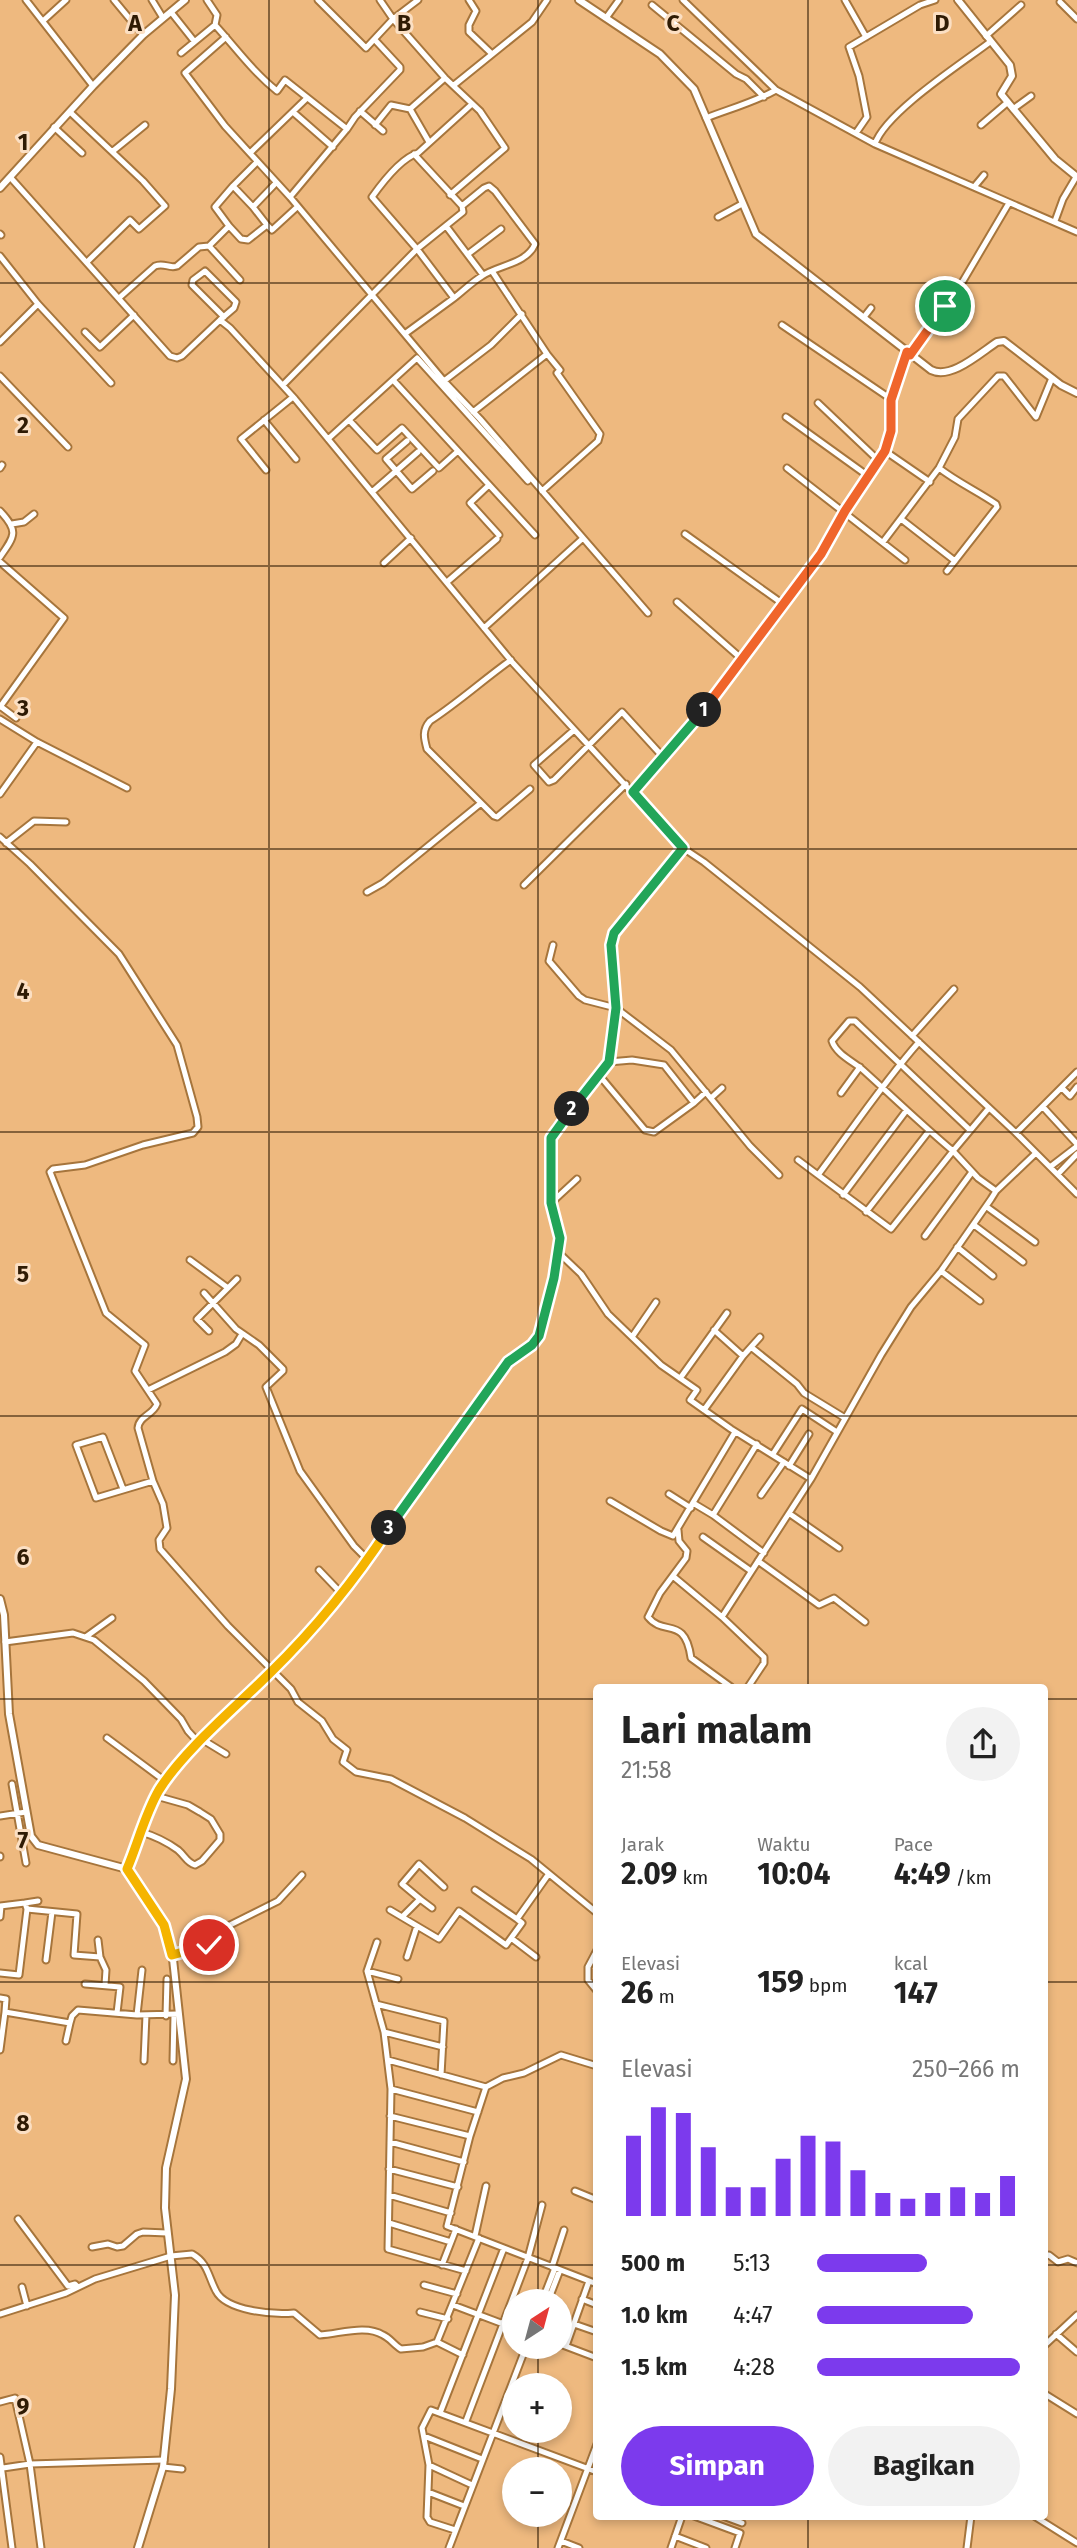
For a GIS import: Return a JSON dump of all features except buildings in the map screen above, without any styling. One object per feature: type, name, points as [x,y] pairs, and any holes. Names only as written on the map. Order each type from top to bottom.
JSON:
[{"type":"street","points":[[26,0],[93,86]]},
{"type":"street","points":[[44,20],[66,0]]},
{"type":"street","points":[[114,0],[144,34]]},
{"type":"street","points":[[152,0],[163,18]]},
{"type":"street","points":[[0,188],[54,127],[144,34],[185,0]]},
{"type":"street","points":[[181,53],[215,25],[217,15],[207,0]]},
{"type":"street","points":[[318,0],[368,48],[393,19],[418,0]]},
{"type":"street","points":[[325,7],[333,0]]},
{"type":"street","points":[[380,0],[393,19],[445,78],[492,127],[505,148],[450,195]]},
{"type":"street","points":[[469,0],[477,11],[469,25],[469,32],[492,54]]},
{"type":"street","points":[[454,85],[531,22],[547,0]]},
{"type":"street","points":[[579,0],[671,64],[694,89],[757,235],[925,367],[939,374],[949,372],[997,342],[1004,341],[1052,378],[1077,393]]},
{"type":"street","points":[[606,18],[619,0]]},
{"type":"street","points":[[683,0],[776,90],[875,144],[1077,232]]},
{"type":"street","points":[[845,0],[866,37]]},
{"type":"street","points":[[856,133],[867,117],[859,76],[848,49],[920,5],[935,0]]},
{"type":"street","points":[[958,0],[1012,70],[1012,76],[1001,94],[1076,180],[1063,199],[1055,221]]},
{"type":"street","points":[[1060,2],[1077,19]]},
{"type":"street","points":[[652,5],[736,74],[746,79],[764,97]]},
{"type":"street","points":[[875,144],[877,137],[894,117],[988,39],[1021,5]]},
{"type":"street","points":[[171,12],[194,41]]},
{"type":"street","points":[[215,25],[252,70],[277,91],[285,80],[347,128]]},
{"type":"street","points":[[226,37],[185,73],[225,126],[290,197],[444,381],[648,613]]},
{"type":"street","points":[[290,197],[360,111],[400,70],[375,40]]},
{"type":"street","points":[[410,109],[445,78]]},
{"type":"street","points":[[706,118],[776,90]]},
{"type":"street","points":[[1013,109],[1031,96]]},
{"type":"street","points":[[250,153],[307,98]]},
{"type":"street","points":[[981,125],[1008,102]]},
{"type":"street","points":[[454,298],[372,197],[414,154],[472,104]]},
{"type":"street","points":[[375,125],[391,105],[410,109],[429,142]]},
{"type":"street","points":[[360,111],[383,131]]},
{"type":"street","points":[[70,112],[113,151],[165,206],[139,229],[129,221],[87,262]]},
{"type":"street","points":[[293,112],[333,147]]},
{"type":"street","points":[[113,151],[145,125]]},
{"type":"street","points":[[54,127],[82,153]]},
{"type":"street","points":[[283,385],[416,248],[463,212],[461,206],[414,154]]},
{"type":"street","points":[[255,164],[215,207],[240,238],[246,240],[267,225]]},
{"type":"street","points":[[974,187],[984,175]]},
{"type":"street","points":[[10,177],[165,351],[177,358],[222,319],[234,307],[235,300],[205,271],[193,280],[191,285],[222,319],[230,328],[283,385],[511,660],[683,848],[850,978],[1016,1133],[1077,1194]]},
{"type":"street","points":[[253,207],[274,185]]},
{"type":"street","points":[[233,186],[272,230],[296,208]]},
{"type":"street","points":[[406,333],[482,275],[516,262],[534,249],[535,244],[489,186],[461,206]]},
{"type":"street","points":[[633,792],[743,660],[821,554],[845,511],[885,451],[891,431],[891,400],[909,354],[963,281],[1009,203]]},
{"type":"street","points":[[718,217],[742,204]]},
{"type":"street","points":[[119,298],[155,266],[177,266],[199,247],[209,246],[229,226]]},
{"type":"street","points":[[446,226],[482,275]]},
{"type":"street","points":[[468,254],[501,229]]},
{"type":"street","points":[[209,246],[240,280]]},
{"type":"street","points":[[0,256],[38,304],[111,383]]},
{"type":"street","points":[[492,271],[560,370],[557,373],[600,434],[598,441],[542,491]]},
{"type":"street","points":[[0,342],[38,304]]},
{"type":"street","points":[[864,317],[871,308]]},
{"type":"street","points":[[444,381],[491,345],[522,314]]},
{"type":"street","points":[[88,359],[134,315]]},
{"type":"street","points":[[782,326],[891,400]]},
{"type":"street","points":[[85,332],[100,347]]},
{"type":"street","points":[[473,412],[547,354]]},
{"type":"street","points":[[327,439],[417,358],[528,481]]},
{"type":"street","points":[[0,376],[68,447]]},
{"type":"street","points":[[883,542],[939,468],[955,437],[958,419],[998,376],[1004,376],[1036,417],[1052,378]]},
{"type":"street","points":[[393,380],[535,535]]},
{"type":"street","points":[[266,470],[241,439],[293,397]]},
{"type":"street","points":[[818,403],[878,460]]},
{"type":"street","points":[[786,417],[868,476]]},
{"type":"street","points":[[264,420],[296,459]]},
{"type":"street","points":[[349,420],[377,450],[402,428],[439,468],[458,451]]},
{"type":"street","points":[[407,441],[386,459],[412,489],[433,471]]},
{"type":"street","points":[[885,451],[930,482]]},
{"type":"street","points":[[372,492],[418,452]]},
{"type":"street","points":[[787,468],[905,560]]},
{"type":"street","points":[[939,468],[957,483],[969,486],[997,507],[947,571]]},
{"type":"street","points":[[447,582],[498,537],[470,503],[489,485]]},
{"type":"street","points":[[0,511],[15,531],[0,560],[64,616],[0,706],[16,718]]},
{"type":"street","points":[[12,524],[24,522],[34,513]]},
{"type":"street","points":[[901,519],[955,561]]},
{"type":"street","points":[[685,534],[783,604]]},
{"type":"street","points":[[384,563],[411,538]]},
{"type":"street","points":[[485,628],[582,539]]},
{"type":"street","points":[[677,602],[743,660]]},
{"type":"street","points":[[511,660],[425,726],[423,737],[427,749],[496,817],[530,789]]},
{"type":"street","points":[[574,730],[534,765],[550,782],[622,712],[664,758]]},
{"type":"street","points":[[0,719],[37,742],[127,788]]},
{"type":"street","points":[[0,794],[37,742]]},
{"type":"street","points":[[524,885],[626,784]]},
{"type":"street","points":[[367,892],[383,883],[481,803]]},
{"type":"street","points":[[6,843],[34,821],[66,822]]},
{"type":"street","points":[[0,837],[118,954],[177,1045],[197,1117],[198,1127],[193,1133],[143,1145],[85,1165],[53,1169],[50,1172],[106,1313],[145,1345],[135,1371],[157,1404],[154,1411],[141,1420],[138,1428],[153,1482],[163,1504],[167,1529],[159,1540],[160,1549],[228,1626],[291,1689],[298,1702],[322,1721],[333,1738],[347,1750],[343,1762],[345,1766],[356,1772],[391,1779],[465,1818],[523,1853],[593,1910]]},
{"type":"street","points":[[127,1869],[156,1796],[165,1781],[273,1671],[341,1593],[368,1560],[508,1362],[537,1340],[554,1278],[560,1238],[551,1203],[551,1138],[609,1062],[616,1008],[611,945],[614,933],[683,848]]},
{"type":"street","points":[[553,945],[549,961],[574,992],[585,1000],[616,1008],[671,1050],[750,1146],[779,1175]]},
{"type":"street","points":[[912,1035],[954,989]]},
{"type":"street","points":[[970,1130],[852,1020],[832,1041],[832,1044],[996,1191]]},
{"type":"street","points":[[818,1175],[919,1042]]},
{"type":"street","points":[[609,1062],[632,1060],[664,1065],[694,1103]]},
{"type":"street","points":[[841,1093],[860,1068]]},
{"type":"street","points":[[1016,1133],[1077,1072]]},
{"type":"street","points":[[599,1075],[645,1130],[654,1132],[706,1091]]},
{"type":"street","points":[[1062,1088],[1070,1096],[1077,1087]]},
{"type":"street","points":[[711,1098],[722,1088]]},
{"type":"street","points":[[1043,1107],[1077,1144],[1050,1167]]},
{"type":"street","points":[[798,1160],[891,1229],[989,1108]]},
{"type":"street","points":[[843,1195],[906,1111]]},
{"type":"street","points":[[866,1212],[929,1131]]},
{"type":"street","points":[[722,1617],[790,1514],[911,1307],[941,1271],[996,1191],[1036,1153]]},
{"type":"street","points":[[1058,1174],[1077,1154]]},
{"type":"street","points":[[925,1236],[972,1172]]},
{"type":"street","points":[[551,1203],[577,1179]]},
{"type":"street","points":[[987,1207],[1035,1242]]},
{"type":"street","points":[[974,1225],[1023,1262]]},
{"type":"street","points":[[957,1247],[993,1276]]},
{"type":"street","points":[[558,1253],[581,1275],[608,1314],[632,1338],[661,1365],[697,1390],[690,1400],[735,1432],[811,1479]]},
{"type":"street","points":[[190,1260],[228,1288]]},
{"type":"street","points":[[941,1271],[980,1301]]},
{"type":"street","points":[[191,1325],[237,1279]]},
{"type":"street","points":[[204,1293],[243,1334],[273,1357],[283,1370],[266,1387],[300,1471],[354,1546],[368,1560]]},
{"type":"street","points":[[632,1338],[656,1302]]},
{"type":"street","points":[[681,1377],[727,1313]]},
{"type":"street","points":[[197,1319],[209,1331]]},
{"type":"street","points":[[714,1330],[743,1356]]},
{"type":"street","points":[[148,1390],[225,1352],[236,1344],[243,1334]]},
{"type":"street","points":[[704,1410],[760,1337]]},
{"type":"street","points":[[751,1347],[804,1392],[845,1418]]},
{"type":"street","points":[[773,1454],[802,1409],[837,1432]]},
{"type":"street","points":[[610,1501],[671,1536],[678,1530],[735,1432]]},
{"type":"street","points":[[761,1495],[809,1434]]},
{"type":"street","points":[[122,1489],[103,1437],[76,1445],[96,1498],[153,1482]]},
{"type":"street","points":[[713,1515],[757,1444]]},
{"type":"street","points":[[669,1494],[713,1515],[764,1553]]},
{"type":"street","points":[[790,1514],[839,1548]]},
{"type":"street","points":[[678,1530],[679,1541],[687,1551],[685,1561],[660,1593],[649,1613],[649,1619],[679,1632],[689,1642],[691,1658],[727,1684]]},
{"type":"street","points":[[703,1537],[751,1571]]},
{"type":"street","points":[[758,1561],[819,1605],[834,1598],[864,1622]]},
{"type":"street","points":[[319,1570],[341,1593]]},
{"type":"street","points":[[674,1577],[764,1657],[764,1663],[750,1684]]},
{"type":"street","points":[[0,1599],[5,1642],[3,1672],[30,1836],[38,1845],[127,1869],[164,1925],[172,1955],[176,2014],[186,2079],[166,2168],[167,2233],[175,2295],[171,2389],[163,2463],[138,2548]]},
{"type":"street","points":[[86,1636],[112,1618]]},
{"type":"street","points":[[5,1642],[73,1633],[86,1636],[144,1681],[201,1742],[226,1754]]},
{"type":"street","points":[[107,1738],[165,1781]]},
{"type":"street","points":[[12,1784],[26,1863]]},
{"type":"street","points":[[141,1832],[162,1840],[183,1854],[190,1864],[195,1865],[202,1861],[220,1840],[220,1834],[211,1819],[188,1805],[156,1796]]},
{"type":"street","points":[[0,1816],[26,1812]]},
{"type":"street","points":[[432,1908],[402,1884],[419,1864],[444,1887]]},
{"type":"street","points":[[172,1955],[224,1939],[228,1926],[278,1901],[302,1875]]},
{"type":"street","points":[[517,1919],[548,1875]]},
{"type":"street","points":[[390,1910],[439,1939],[459,1911],[506,1945],[522,1923],[475,1890]]},
{"type":"street","points":[[402,1917],[420,1899]]},
{"type":"street","points":[[26,1906],[38,1901]]},
{"type":"street","points":[[0,1917],[1,1906],[26,1906],[77,1914],[74,1955],[100,1957]]},
{"type":"street","points":[[0,1973],[19,1975],[26,1906]]},
{"type":"street","points":[[46,1960],[52,1912]]},
{"type":"street","points":[[407,1956],[417,1926]]},
{"type":"street","points":[[511,1938],[537,1956]]},
{"type":"street","points":[[98,1940],[100,1957],[106,1970],[105,1985]]},
{"type":"street","points":[[377,1942],[367,1971],[384,2032],[391,2089],[388,2249],[466,2272]]},
{"type":"street","points":[[593,1958],[588,1980],[593,1986]]},
{"type":"street","points":[[137,2015],[142,1970]]},
{"type":"street","points":[[367,1971],[397,1979]]},
{"type":"street","points":[[166,2016],[167,1979]]},
{"type":"street","points":[[85,1984],[120,1987],[117,2013]]},
{"type":"street","points":[[0,1998],[6,1999],[0,2050]]},
{"type":"street","points":[[376,2004],[444,2021],[441,2075]]},
{"type":"street","points":[[66,2041],[72,2016],[78,2010],[137,2015],[176,2014]]},
{"type":"street","points":[[5,2012],[70,2022]]},
{"type":"street","points":[[173,2061],[176,2014]]},
{"type":"street","points":[[144,2061],[146,2015]]},
{"type":"street","points":[[384,2032],[443,2047]]},
{"type":"street","points":[[388,2060],[486,2087],[561,2055],[593,2065]]},
{"type":"street","points":[[486,2087],[470,2136],[447,2226],[593,2282]]},
{"type":"street","points":[[391,2089],[478,2112]]},
{"type":"street","points":[[390,2116],[470,2136]]},
{"type":"street","points":[[390,2142],[464,2162]]},
{"type":"street","points":[[389,2169],[458,2187]]},
{"type":"street","points":[[437,2342],[466,2272],[477,2237],[486,2186]]},
{"type":"street","points":[[575,2191],[593,2198]]},
{"type":"street","points":[[389,2195],[451,2213]]},
{"type":"street","points":[[517,2289],[542,2205]]},
{"type":"street","points":[[18,2219],[64,2281],[69,2286],[75,2284],[78,2287]]},
{"type":"street","points":[[389,2223],[451,2242]]},
{"type":"street","points":[[442,2265],[456,2229]]},
{"type":"street","points":[[551,2289],[564,2230]]},
{"type":"street","points":[[92,2247],[108,2244],[123,2246],[132,2237],[143,2232],[167,2233]]},
{"type":"street","points":[[440,2413],[504,2248]]},
{"type":"street","points":[[0,2314],[95,2279],[171,2256],[192,2254],[200,2258],[206,2266],[220,2297],[230,2303],[269,2314],[294,2313],[320,2335],[357,2330],[375,2332],[383,2334],[396,2346],[408,2349],[437,2342],[463,2355]]},
{"type":"street","points":[[1048,2256],[1058,2262],[1068,2259],[1077,2263]]},
{"type":"street","points":[[547,2289],[555,2268]]},
{"type":"street","points":[[589,2281],[573,2324],[593,2331]]},
{"type":"street","points":[[424,2285],[457,2294]]},
{"type":"street","points":[[22,2287],[27,2306]]},
{"type":"street","points":[[582,2299],[593,2303]]},
{"type":"street","points":[[453,2305],[502,2323]]},
{"type":"street","points":[[420,2312],[448,2319]]},
{"type":"street","points":[[1048,2342],[1077,2315]]},
{"type":"street","points":[[466,2421],[502,2329]]},
{"type":"street","points":[[1056,2334],[1077,2352]]},
{"type":"street","points":[[572,2348],[593,2356]]},
{"type":"street","points":[[449,2548],[522,2359]]},
{"type":"street","points":[[1048,2396],[1077,2414]]},
{"type":"street","points":[[0,2402],[15,2398],[30,2464],[41,2548]]},
{"type":"street","points":[[455,2530],[427,2520],[429,2465],[422,2428],[430,2411],[466,2421],[593,2470]]},
{"type":"street","points":[[424,2436],[482,2459]]},
{"type":"street","points":[[558,2548],[593,2454]]},
{"type":"street","points":[[0,2457],[12,2548]]},
{"type":"street","points":[[3,2468],[30,2464],[163,2463],[182,2469]]},
{"type":"street","points":[[429,2465],[472,2485]]},
{"type":"street","points":[[428,2492],[464,2506]]},
{"type":"street","points":[[671,2548],[681,2520]]},
{"type":"street","points":[[705,2520],[740,2533]]},
{"type":"street","points":[[735,2548],[742,2520]]},
{"type":"street","points":[[967,2548],[970,2520]]},
{"type":"street","points":[[1040,2520],[1077,2543]]},
{"type":"street","points":[[675,2536],[706,2548]]},
{"type":"street","points":[[561,2541],[579,2548]]},
{"type":"route","points":[[209,1945],[172,1955],[168,1935],[159,1915],[127,1869],[158,1791],[178,1764],[273,1671],[328,1608],[368,1560],[508,1362],[537,1340],[554,1278],[560,1238],[551,1203],[551,1138],[609,1062],[616,1008],[611,945],[614,933],[683,848],[633,792],[688,730],[821,554],[890,440],[891,400],[907,352],[910,355],[945,306]]}]
